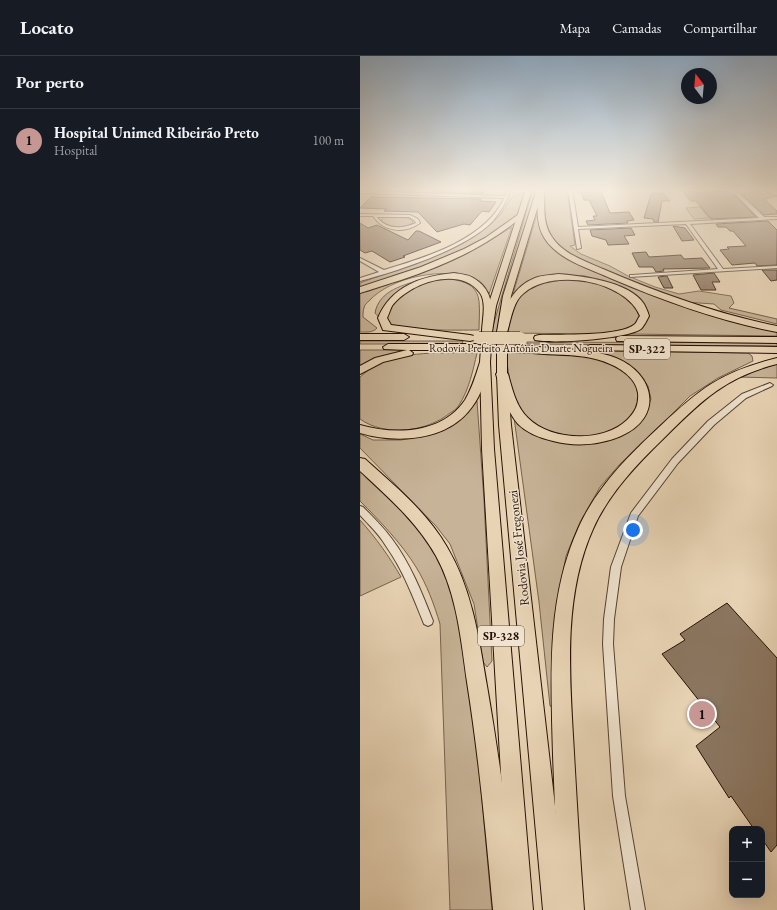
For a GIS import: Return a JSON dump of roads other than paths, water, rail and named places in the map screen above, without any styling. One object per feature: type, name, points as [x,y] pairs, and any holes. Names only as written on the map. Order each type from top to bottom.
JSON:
[{"type":"highway","points":[[360,290],[458,254],[505,229]]},
{"type":"highway","name":"Rodovia José Fregonezi","points":[[517,229],[492,306],[477,344],[488,449],[521,910]]},
{"type":"highway","name":"Rodovia José Fregonezi","points":[[528,229],[509,288],[502,332],[504,425],[555,910]]},
{"type":"highway","points":[[543,229],[550,240],[570,256],[671,300],[732,320],[777,329]]},
{"type":"highway","points":[[360,429],[382,435],[400,436],[416,434],[442,425],[459,414],[470,401],[480,379],[477,344],[487,303],[486,295],[479,285],[465,278],[443,276],[418,278],[392,286],[378,295]]},
{"type":"highway","points":[[502,332],[513,300],[520,290],[533,282],[552,277],[574,276],[598,281],[635,300],[641,305],[645,313],[643,321],[639,325],[622,332],[539,338]]},
{"type":"highway","points":[[372,318],[383,326],[392,329],[477,344]]},
{"type":"highway","name":"Rodovia Prefeito Antônio Duarte Nogueira","points":[[360,337],[477,344]]},
{"type":"highway","name":"Rodovia Prefeito Antônio Duarte Nogueira","points":[[518,343],[539,338],[777,340]]},
{"type":"highway","points":[[502,374],[512,402],[524,422],[537,430],[558,438],[567,440],[590,439],[617,433],[633,422],[643,407],[645,396],[640,382],[629,370],[620,364],[599,356],[541,351],[518,343]]},
{"type":"highway","name":"Rodovia Prefeito Antônio Duarte Nogueira","points":[[360,347],[518,343],[777,350]]},
{"type":"highway","points":[[360,371],[379,360],[401,354],[477,344]]},
{"type":"highway","points":[[571,910],[560,668],[562,631],[566,600],[572,568],[580,544],[591,519],[616,482],[632,462],[688,406],[718,384],[752,368],[777,361]]},
{"type":"highway","points":[[360,463],[418,518],[432,536],[455,580],[464,606],[484,722],[506,910]]},
{"type":"street","points":[[360,280],[434,255],[463,241],[480,229]]},
{"type":"street","points":[[576,229],[579,248]]},
{"type":"street","points":[[692,229],[722,271]]},
{"type":"street","points":[[360,259],[383,272]]},
{"type":"street","points":[[632,276],[777,267]]},
{"type":"street","points":[[638,910],[619,796],[608,644],[609,619],[616,567],[634,515],[675,461],[710,423],[744,396],[770,385]]},
{"type":"street","points":[[360,509],[388,541],[405,568],[428,621]]},
{"type":"place","name":"Hospital Unimed Ribeirão Preto","points":[[702,714]]}]
